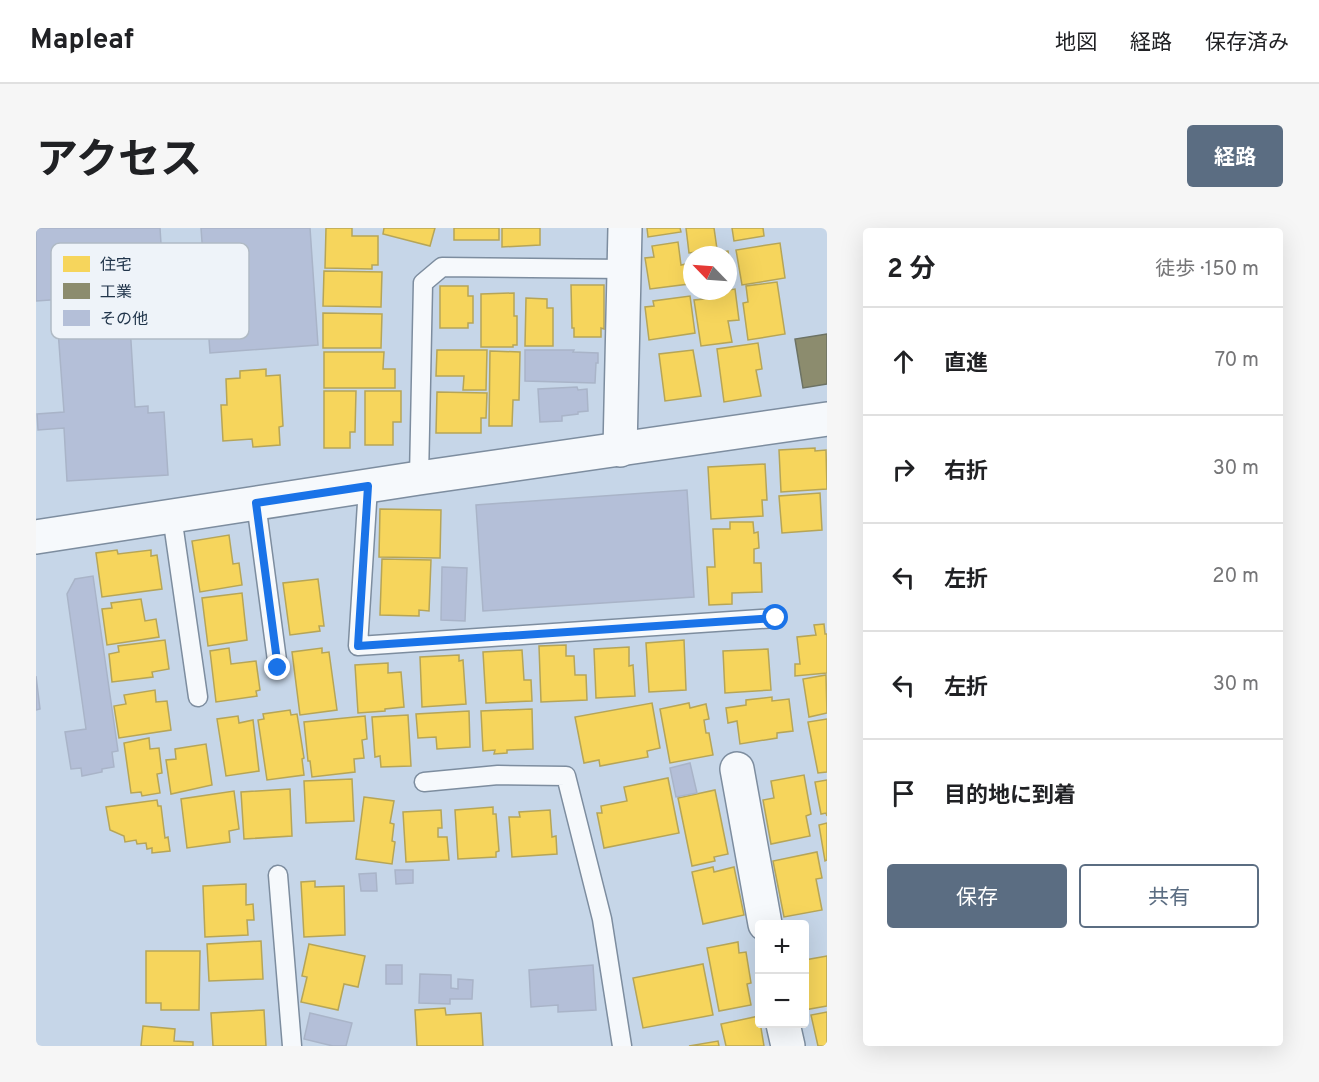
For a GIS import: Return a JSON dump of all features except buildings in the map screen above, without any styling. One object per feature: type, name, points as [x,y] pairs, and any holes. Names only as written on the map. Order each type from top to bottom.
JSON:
[{"type":"street","points":[[620,450],[625,228]]},
{"type":"street","points":[[36,537],[419,478],[827,419]]},
{"type":"street","points":[[736,769],[764,920]]},
{"type":"street","points":[[784,1028],[788,1046]]},
{"type":"lane","points":[[419,478],[423,284],[442,267],[624,269]]},
{"type":"lane","points":[[368,486],[358,646],[776,618]]},
{"type":"lane","points":[[256,503],[278,668]]},
{"type":"lane","points":[[172,516],[198,697]]},
{"type":"lane","points":[[424,782],[498,775],[567,776],[602,919],[622,1046]]},
{"type":"lane","points":[[278,874],[292,1046]]},
{"type":"route","points":[[278,668],[256,503],[368,486],[358,646],[776,618]]}]
